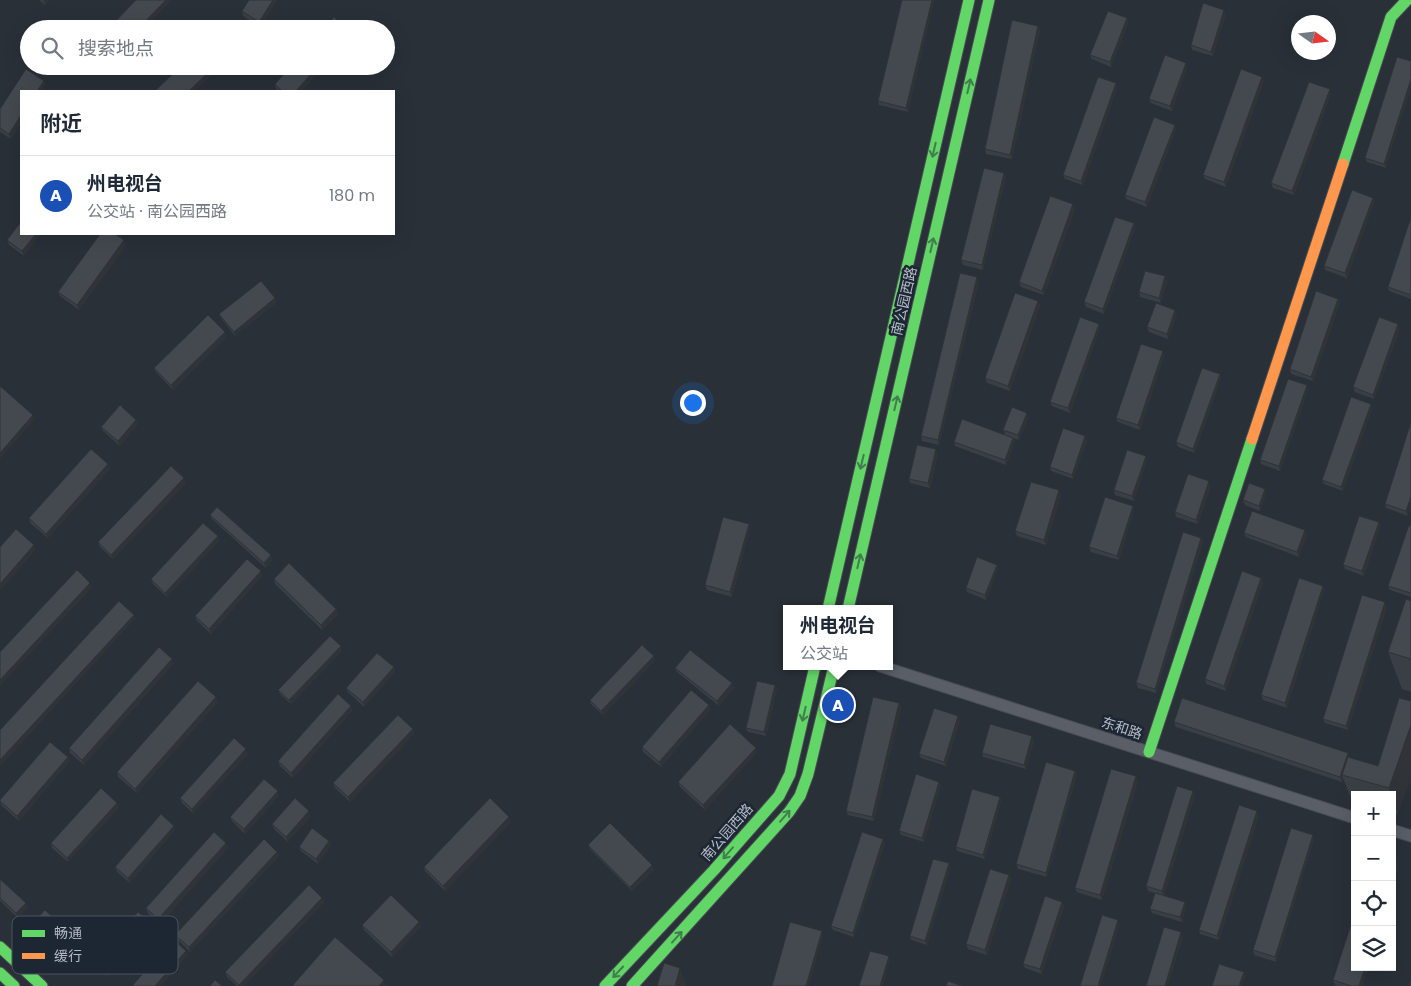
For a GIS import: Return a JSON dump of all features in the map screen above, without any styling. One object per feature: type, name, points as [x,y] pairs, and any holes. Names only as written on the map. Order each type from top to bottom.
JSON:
[{"type":"main road","name":"南公园西路","points":[[829,605],[969,0]]},
{"type":"main road","name":"南公园西路","points":[[849,605],[989,0]]},
{"type":"main road","points":[[1149,752],[1391,17],[1407,0]]},
{"type":"main road","name":"南公园西路","points":[[604,986],[714,870],[779,796],[790,774],[814,670]]},
{"type":"main road","points":[[632,986],[790,812],[800,796],[808,774],[833,670]]},
{"type":"main road","points":[[0,947],[12,958]]},
{"type":"main road","points":[[0,973],[14,986]]},
{"type":"main road","points":[[29,974],[42,986]]},
{"type":"street","name":"东和路","points":[[893,670],[1351,817]]},
{"type":"street","points":[[1396,831],[1411,836]]},
{"type":"building","points":[[136,0],[166,0],[147,20],[117,20]]},
{"type":"building","points":[[249,0],[273,0],[260,20],[256,20],[242,11]]},
{"type":"building","points":[[902,0],[932,0],[906,108],[878,101]]},
{"type":"building","points":[[1203,3],[1224,10],[1211,52],[1191,45]]},
{"type":"building","points":[[1108,11],[1127,18],[1110,62],[1090,55]]},
{"type":"building","points":[[1012,20],[1038,26],[1010,155],[985,149]]},
{"type":"building","points":[[1165,55],[1186,63],[1170,106],[1149,99]]},
{"type":"building","points":[[1397,57],[1411,61],[1411,79],[1384,164],[1365,158]]},
{"type":"building","points":[[1241,69],[1262,77],[1224,182],[1203,175]]},
{"type":"building","points":[[22,75],[35,75],[44,81],[38,90],[20,90],[20,117],[9,134],[0,128],[0,109]]},
{"type":"building","points":[[172,75],[206,75],[190,90],[156,90]]},
{"type":"building","points":[[283,75],[310,75],[297,90],[281,90],[275,84]]},
{"type":"building","points":[[1098,77],[1116,83],[1081,181],[1063,175]]},
{"type":"building","points":[[1309,82],[1330,89],[1292,191],[1271,183]]},
{"type":"building","points":[[1154,117],[1175,125],[1145,202],[1125,195]]},
{"type":"building","points":[[984,168],[1004,173],[982,265],[961,260]]},
{"type":"building","points":[[1352,190],[1373,198],[1345,273],[1324,266]]},
{"type":"building","points":[[1050,196],[1073,204],[1042,291],[1019,282]]},
{"type":"building","points":[[1115,217],[1134,223],[1103,309],[1084,302]]},
{"type":"building","points":[[1411,217],[1411,295],[1388,287]]},
{"type":"building","points":[[20,223],[20,235],[35,235],[22,251],[7,240]]},
{"type":"building","points":[[99,235],[116,235],[124,240],[77,305],[58,292]]},
{"type":"building","points":[[1145,271],[1165,276],[1159,298],[1139,292]]},
{"type":"building","points":[[960,273],[977,277],[938,440],[921,436]]},
{"type":"building","points":[[261,281],[275,298],[234,332],[219,314]]},
{"type":"building","points":[[1316,291],[1338,299],[1311,377],[1290,369]]},
{"type":"building","points":[[1015,293],[1038,301],[1008,386],[985,378]]},
{"type":"building","points":[[1156,303],[1175,310],[1167,334],[1147,327]]},
{"type":"building","points":[[208,315],[225,332],[171,385],[154,368]]},
{"type":"building","points":[[1080,317],[1099,324],[1068,408],[1050,402]]},
{"type":"building","points":[[1379,317],[1398,324],[1373,395],[1353,387]]},
{"type":"building","points":[[1141,344],[1163,351],[1138,425],[1116,418]]},
{"type":"building","points":[[1202,368],[1220,374],[1193,449],[1176,442]]},
{"type":"building","points":[[1288,379],[1307,385],[1279,466],[1260,460]]},
{"type":"building","points":[[0,386],[33,415],[0,453]]},
{"type":"building","points":[[1351,397],[1371,404],[1341,487],[1322,480]]},
{"type":"building","points":[[120,405],[136,420],[118,441],[101,427]]},
{"type":"building","points":[[1012,407],[1027,413],[1018,435],[1003,430]]},
{"type":"building","points":[[962,419],[1013,438],[1005,460],[954,442]]},
{"type":"building","points":[[1411,422],[1411,497],[1406,511],[1385,504]]},
{"type":"building","points":[[1063,428],[1085,436],[1072,475],[1050,467]]},
{"type":"building","points":[[917,445],[936,449],[928,483],[909,479]]},
{"type":"building","points":[[91,449],[108,464],[46,534],[29,518]]},
{"type":"building","points":[[1127,450],[1146,456],[1132,496],[1114,490]]},
{"type":"building","points":[[171,466],[184,478],[111,555],[98,542]]},
{"type":"building","points":[[1188,474],[1209,481],[1196,520],[1175,512]]},
{"type":"building","points":[[1031,482],[1059,490],[1044,540],[1015,531]]},
{"type":"building","points":[[1249,483],[1265,489],[1259,506],[1243,500]]},
{"type":"building","points":[[1105,497],[1133,506],[1117,556],[1089,547]]},
{"type":"building","points":[[217,507],[271,555],[264,563],[210,515]]},
{"type":"building","points":[[1252,511],[1305,530],[1297,552],[1244,533]]},
{"type":"building","points":[[1359,516],[1379,522],[1362,571],[1343,565]]},
{"type":"building","points":[[723,517],[749,524],[730,592],[705,585]]},
{"type":"building","points":[[203,523],[218,536],[165,593],[151,579]]},
{"type":"building","points":[[1409,525],[1411,526],[1411,593],[1388,586]]},
{"type":"building","points":[[16,529],[34,545],[0,584],[0,547]]},
{"type":"building","points":[[1183,532],[1201,538],[1155,689],[1136,683]]},
{"type":"building","points":[[977,557],[997,565],[985,595],[966,588]]},
{"type":"building","points":[[247,559],[261,571],[209,629],[195,616]]},
{"type":"building","points":[[289,563],[336,609],[321,625],[274,579]]},
{"type":"building","points":[[77,570],[90,583],[0,680],[0,652]]},
{"type":"building","points":[[1242,571],[1261,578],[1224,686],[1205,679]]},
{"type":"building","points":[[1299,578],[1323,586],[1285,703],[1261,695]]},
{"type":"building","points":[[1362,595],[1385,602],[1346,726],[1323,719]]},
{"type":"building","points":[[1406,599],[1411,601],[1411,659],[1388,652]]},
{"type":"building","points":[[119,601],[134,615],[0,760],[0,730]]},
{"type":"building","points":[[330,636],[341,646],[289,700],[278,690]]},
{"type":"building","points":[[642,645],[654,656],[601,711],[590,700]]},
{"type":"building","points":[[159,647],[172,659],[82,760],[69,748]]},
{"type":"building","points":[[690,650],[732,683],[717,701],[675,668]]},
{"type":"building","points":[[377,653],[394,667],[363,702],[346,688]]},
{"type":"building","points":[[198,681],[216,697],[135,789],[117,772]]},
{"type":"building","points":[[757,681],[775,685],[764,732],[746,728]]},
{"type":"building","points":[[691,690],[709,705],[659,762],[642,747]]},
{"type":"building","points":[[338,694],[351,706],[291,773],[278,761]]},
{"type":"building","points":[[873,697],[899,703],[872,817],[846,811]]},
{"type":"building","points":[[1182,698],[1348,753],[1340,777],[1174,722]]},
{"type":"building","points":[[1399,698],[1411,701],[1411,725],[1389,788],[1342,775],[1348,757],[1378,766]]},
{"type":"building","points":[[934,708],[958,716],[944,762],[919,754]]},
{"type":"building","points":[[398,715],[413,729],[348,797],[333,783]]},
{"type":"building","points":[[730,724],[756,748],[703,805],[678,782]]},
{"type":"building","points":[[990,724],[1032,736],[1024,765],[982,753]]},
{"type":"building","points":[[234,738],[246,749],[192,809],[180,798]]},
{"type":"building","points":[[50,742],[68,757],[17,816],[0,800]]},
{"type":"building","points":[[1046,762],[1075,771],[1046,873],[1016,864]]},
{"type":"building","points":[[1111,769],[1136,776],[1100,895],[1075,888]]},
{"type":"building","points":[[916,774],[939,782],[922,838],[899,831]]},
{"type":"building","points":[[264,779],[278,791],[244,829],[230,817]]},
{"type":"building","points":[[1177,786],[1193,791],[1162,891],[1146,886]]},
{"type":"building","points":[[101,788],[117,803],[67,858],[51,843]]},
{"type":"building","points":[[972,789],[1000,797],[983,855],[956,847]]},
{"type":"building","points":[[295,798],[309,811],[286,837],[272,824]]},
{"type":"building","points":[[490,798],[509,817],[443,886],[424,867]]},
{"type":"building","points":[[1239,805],[1257,811],[1217,936],[1199,930]]},
{"type":"building","points":[[161,814],[174,826],[128,878],[115,867]]},
{"type":"building","points":[[610,823],[652,865],[630,887],[588,845]]},
{"type":"building","points":[[312,828],[329,841],[316,859],[299,847]]},
{"type":"building","points":[[1291,828],[1313,835],[1275,957],[1253,950]]},
{"type":"building","points":[[214,832],[226,843],[161,916],[155,916],[146,908]]},
{"type":"building","points":[[862,832],[883,839],[853,933],[831,926]]},
{"type":"building","points":[[264,839],[277,852],[189,947],[178,938],[178,932]]},
{"type":"building","points":[[933,859],[949,863],[925,941],[910,936]]},
{"type":"building","points":[[990,869],[1009,875],[985,950],[966,944]]},
{"type":"building","points":[[0,879],[26,903],[16,913],[0,898]]},
{"type":"building","points":[[309,885],[322,898],[239,985],[225,972]]},
{"type":"building","points":[[1155,893],[1185,902],[1180,917],[1150,909]]},
{"type":"building","points":[[391,895],[419,922],[391,952],[362,925]]},
{"type":"building","points":[[1045,896],[1062,902],[1040,969],[1023,964]]},
{"type":"building","points":[[45,910],[52,916],[39,916]]},
{"type":"building","points":[[138,912],[143,916],[134,916]]},
{"type":"building","points":[[1102,915],[1118,920],[1098,986],[1080,986]]},
{"type":"building","points":[[790,922],[822,931],[806,986],[772,986]]},
{"type":"building","points":[[1351,924],[1351,971],[1364,971],[1359,986],[1352,986],[1333,980]]},
{"type":"building","points":[[1164,927],[1181,932],[1165,986],[1146,986]]},
{"type":"building","points":[[335,937],[384,980],[379,986],[292,986]]},
{"type":"building","points":[[178,944],[186,951],[178,960]]},
{"type":"building","points":[[870,951],[889,956],[880,986],[859,986]]},
{"type":"building","points":[[664,963],[680,968],[675,986],[657,986]]},
{"type":"building","points":[[1219,964],[1244,972],[1239,986],[1212,986]]},
{"type":"building","points":[[142,974],[166,974],[155,986],[132,986]]},
{"type":"building","points":[[215,980],[222,986],[210,986]]},
{"type":"building","points":[[948,981],[962,986],[946,986]]},
{"type":"traffic: fast","points":[[829,605],[969,0]]},
{"type":"traffic: fast","points":[[849,605],[989,0]]},
{"type":"traffic: fast","points":[[1343,164],[1391,17],[1407,0]]},
{"type":"traffic: fast","points":[[1149,752],[1252,439]]},
{"type":"traffic: fast","points":[[605,986],[714,870],[779,796],[790,774],[814,670]]},
{"type":"traffic: fast","points":[[632,986],[789,812],[800,796],[808,774],[833,670]]},
{"type":"traffic: fast","points":[[0,947],[12,958]]},
{"type":"traffic: fast","points":[[0,973],[14,986]]},
{"type":"traffic: fast","points":[[29,974],[42,986]]},
{"type":"traffic: slow","points":[[1252,439],[1343,164]]},
{"type":"place","name":"州电视台","points":[[838,705]]}]
